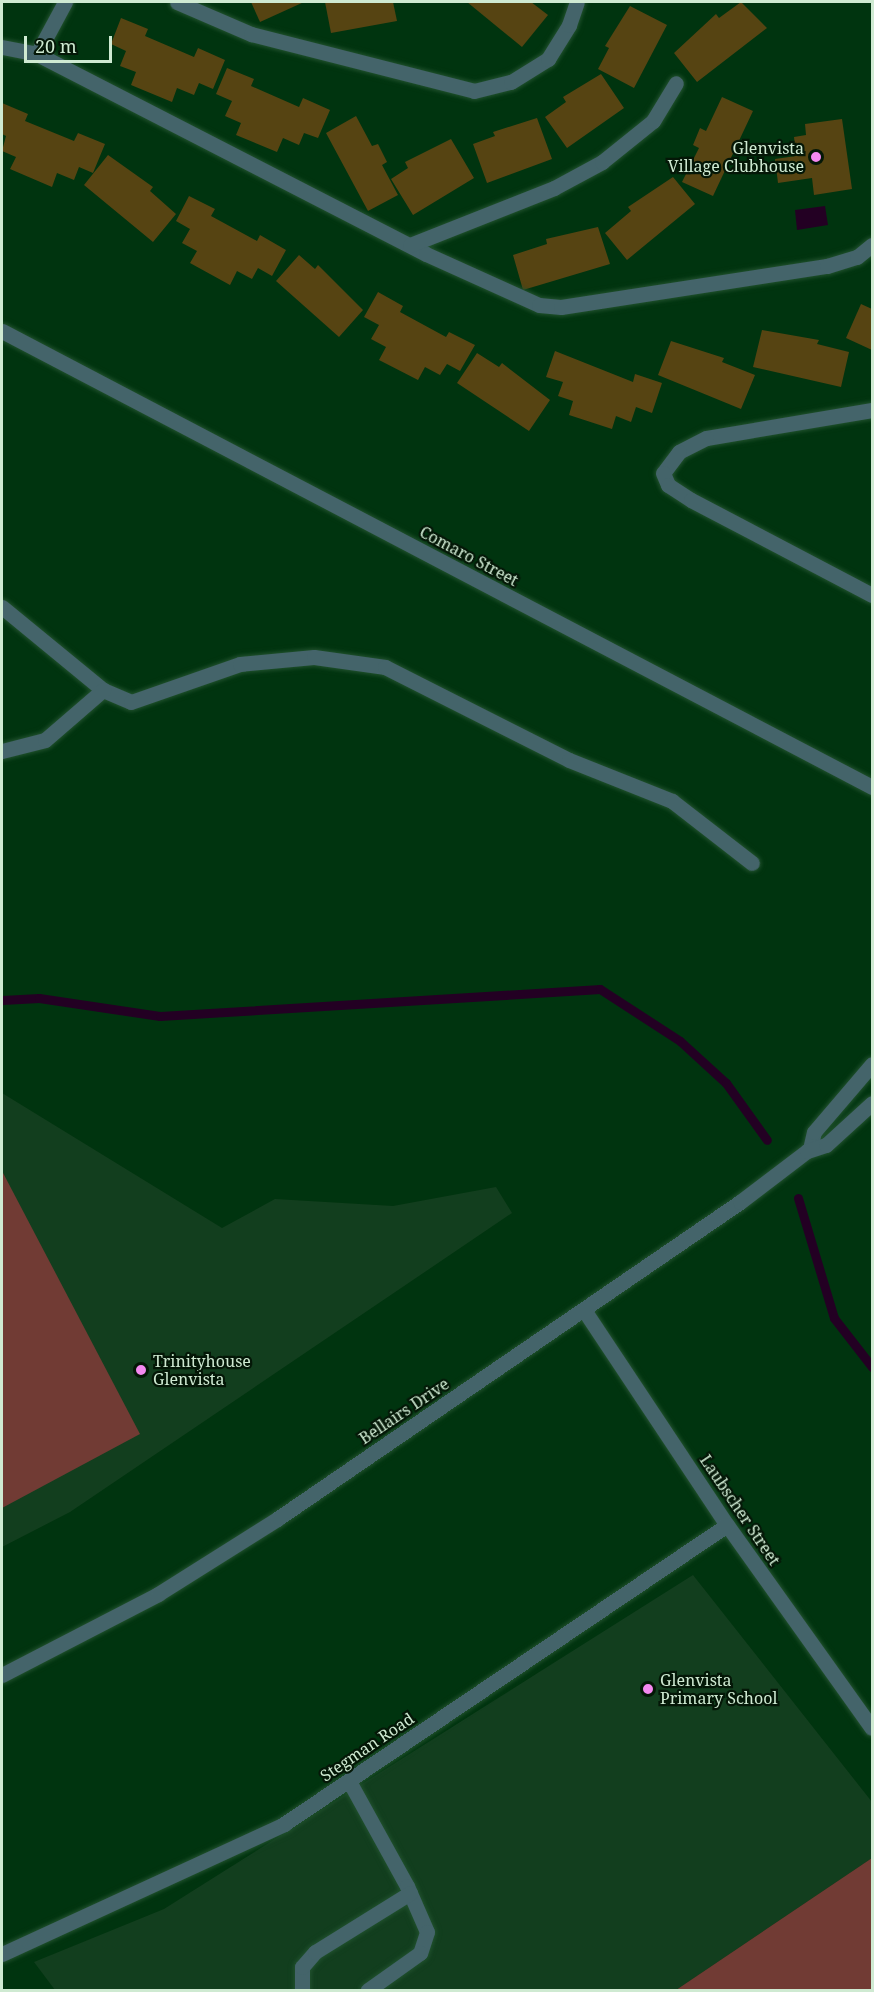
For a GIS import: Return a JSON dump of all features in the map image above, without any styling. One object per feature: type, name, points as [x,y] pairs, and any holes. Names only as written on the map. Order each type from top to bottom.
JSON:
[{"type":"street","points":[[37,54],[64,2]]},
{"type":"street","points":[[177,2],[251,34],[474,91],[511,82],[548,59],[569,26],[577,2]]},
{"type":"street","points":[[2,47],[37,54],[410,245],[521,299],[561,307],[827,266],[857,257],[873,245]]},
{"type":"street","points":[[410,245],[554,188],[602,162],[653,121],[676,83]]},
{"type":"street","name":"Comaro Street","points":[[2,321],[50,354]]},
{"type":"street","name":"Comaro Street","points":[[2,331],[50,354],[873,787]]},
{"type":"street","points":[[873,410],[706,438],[679,452],[663,473],[668,485],[692,500],[873,595]]},
{"type":"street","points":[[2,607],[103,690],[140,702],[228,667],[314,657],[385,667],[569,760],[672,801],[752,863]]},
{"type":"street","points":[[2,751],[45,740],[103,690]]},
{"type":"street","name":"Bellairs Drive","points":[[810,1149],[814,1132],[873,1064]]},
{"type":"street","name":"Bellairs Drive","points":[[2,1675],[102,1625],[207,1563],[584,1310],[810,1149],[826,1145],[873,1103]]},
{"type":"street","name":"Laubscher Street","points":[[584,1310],[728,1524],[873,1728]]},
{"type":"street","name":"Stegman Road","points":[[2,1954],[239,1848],[349,1781],[728,1524]]},
{"type":"street","points":[[349,1781],[410,1893],[427,1932],[420,1953],[368,1990]]},
{"type":"street","points":[[302,1990],[302,1967],[315,1952],[410,1893]]},
{"type":"shaded area","points":[[825,206],[828,225],[797,230],[795,210]]},
{"type":"shaded area","name":"Trinityhouse Glenvista","points":[[2,1093],[222,1228],[275,1199],[393,1206],[496,1187],[512,1213],[70,1512],[2,1547]]},
{"type":"shaded area","points":[[2,1171],[140,1434],[2,1508]]},
{"type":"shaded area","name":"Glenvista Primary School","points":[[693,1575],[872,1802],[872,1858],[676,1990],[55,1990],[34,1962],[164,1909]]},
{"type":"shaded area","points":[[872,1858],[872,1990],[676,1990]]},
{"type":"building","points":[[251,2],[304,2],[260,22]]},
{"type":"building","points":[[325,2],[393,2],[397,21],[331,33]]},
{"type":"building","points":[[467,2],[531,2],[548,15],[522,47]]},
{"type":"building","points":[[741,2],[767,28],[697,82],[674,53],[716,14],[719,18]]},
{"type":"building","points":[[630,6],[667,25],[634,88],[598,69],[609,48],[605,46]]},
{"type":"building","points":[[121,18],[148,29],[145,36],[194,57],[198,48],[225,60],[213,89],[199,83],[194,95],[177,88],[172,102],[131,85],[136,72],[120,66],[126,51],[111,44]]},
{"type":"building","points":[[227,68],[254,79],[251,86],[299,107],[303,98],[330,110],[318,138],[304,133],[299,145],[283,138],[277,152],[236,135],[241,123],[225,116],[232,101],[216,94]]},
{"type":"building","points":[[601,74],[624,108],[567,148],[545,117],[566,102],[563,97]]},
{"type":"building","points":[[722,97],[753,111],[713,196],[682,182],[699,148],[693,145],[700,128],[706,131]]},
{"type":"building","points":[[2,103],[28,114],[25,121],[74,141],[78,133],[105,144],[93,173],[79,167],[74,180],[57,173],[52,187],[10,169],[16,157],[2,151],[6,136],[2,134]]},
{"type":"building","points":[[356,116],[372,146],[378,144],[387,162],[382,165],[398,195],[368,211],[326,133]]},
{"type":"building","points":[[537,118],[552,159],[487,183],[473,144],[495,136],[493,132]]},
{"type":"building","name":"Glenvista Village Clubhouse","points":[[842,119],[852,189],[814,195],[812,178],[778,183],[775,159],[796,156],[794,137],[806,135],[805,124]]},
{"type":"building","points":[[451,139],[474,178],[413,215],[391,179],[408,168],[405,162]]},
{"type":"building","points":[[108,155],[153,187],[150,191],[176,214],[153,242],[84,185]]},
{"type":"building","points":[[673,177],[695,204],[627,260],[605,233],[631,211],[628,207]]},
{"type":"building","points":[[189,196],[215,209],[211,216],[257,241],[260,235],[286,250],[272,276],[258,268],[252,279],[237,271],[230,285],[190,263],[197,251],[182,243],[190,229],[176,221]]},
{"type":"building","points":[[598,227],[610,264],[523,290],[513,255],[547,244],[546,239]]},
{"type":"building","points":[[299,255],[315,269],[318,265],[363,310],[339,337],[276,281]]},
{"type":"building","points":[[378,292],[403,306],[400,312],[446,337],[449,332],[475,345],[460,371],[447,364],[440,375],[425,367],[418,380],[379,360],[386,347],[371,339],[379,325],[364,317]]},
{"type":"building","points":[[861,304],[872,309],[872,350],[846,338]]},
{"type":"building","points":[[762,330],[819,340],[817,344],[849,352],[841,387],[753,367]]},
{"type":"building","points":[[671,341],[724,358],[722,362],[755,375],[741,409],[658,375]]},
{"type":"building","points":[[555,351],[633,382],[635,374],[662,383],[652,413],[636,407],[631,422],[616,416],[612,429],[569,415],[573,401],[558,396],[563,382],[546,377]]},
{"type":"building","points":[[477,353],[499,367],[502,363],[550,400],[529,431],[457,383]]},
{"type":"waterway","points":[[2,1000],[39,998],[160,1016],[600,989],[680,1041],[726,1083],[767,1140]]},
{"type":"waterway","points":[[798,1198],[834,1318],[872,1367]]},
{"type":"place","name":"Glenvista Village Clubhouse","points":[[816,157]]},
{"type":"place","name":"Trinityhouse Glenvista","points":[[141,1370]]},
{"type":"place","name":"Glenvista Primary School","points":[[648,1689]]}]
